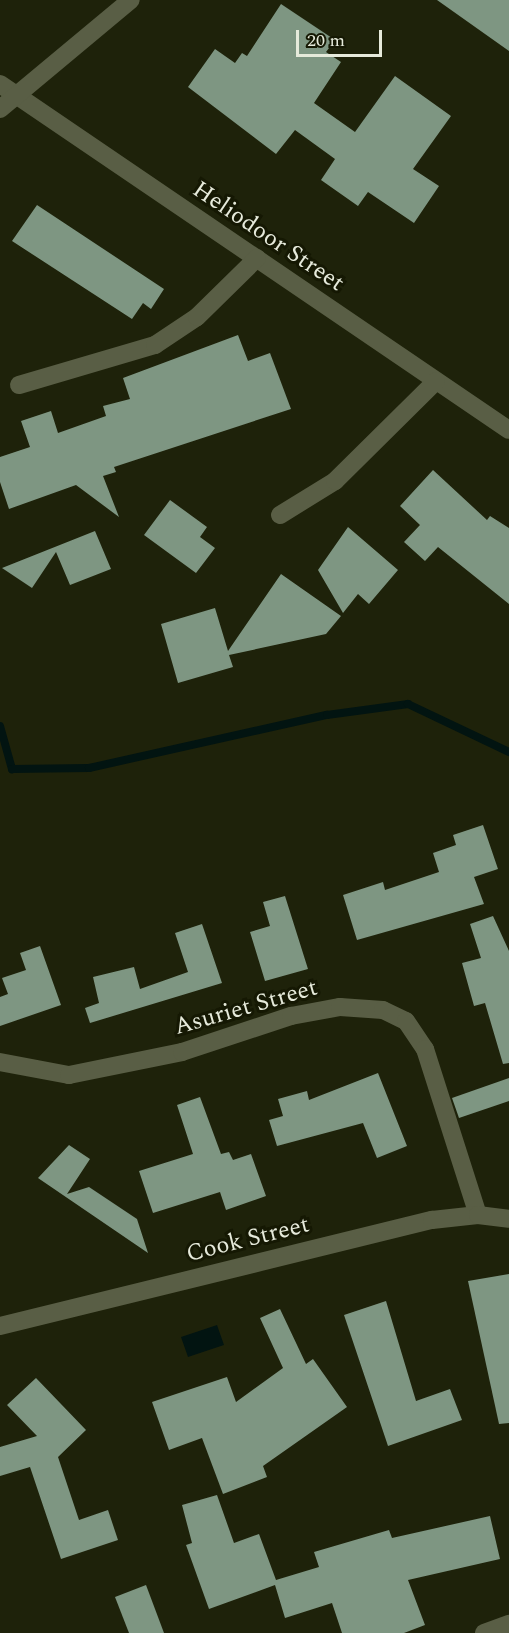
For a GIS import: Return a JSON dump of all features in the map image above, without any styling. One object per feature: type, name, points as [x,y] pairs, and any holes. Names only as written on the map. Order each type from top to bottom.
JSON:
[{"type":"street","points":[[0,109],[130,0]]},
{"type":"street","name":"Heliodoor Street","points":[[0,84],[509,430]]},
{"type":"street","points":[[19,385],[155,345],[197,317],[257,258]]},
{"type":"street","points":[[280,515],[335,481],[436,381]]},
{"type":"street","name":"Asuriet Street","points":[[0,1062],[69,1075],[182,1052],[291,1016],[340,1006],[384,1010],[406,1021],[425,1050],[478,1215]]},
{"type":"street","name":"Cook Street","points":[[0,1326],[422,1222],[478,1215],[509,1219]]},
{"type":"street","points":[[484,1633],[509,1624]]},
{"type":"shaded area","points":[[217,1325],[224,1345],[188,1357],[181,1337]]},
{"type":"building","points":[[437,0],[509,0],[509,51]]},
{"type":"building","points":[[281,4],[335,40],[326,52],[341,62],[314,103],[355,132],[395,76],[451,116],[413,169],[439,186],[414,223],[368,192],[358,206],[321,180],[335,159],[295,130],[276,154],[188,87],[215,49],[235,63],[242,53],[247,56]]},
{"type":"building","points":[[37,205],[164,289],[151,309],[143,303],[132,319],[12,241]]},
{"type":"building","points":[[238,335],[248,361],[270,353],[291,409],[114,467],[116,472],[103,476],[119,517],[76,485],[9,509],[0,482],[0,457],[30,447],[21,421],[51,411],[58,433],[106,416],[103,406],[130,399],[123,378]]},
{"type":"building","points":[[433,470],[487,520],[490,516],[509,528],[509,604],[438,547],[425,561],[404,542],[420,525],[400,506]]},
{"type":"building","points":[[170,500],[207,527],[200,537],[215,548],[196,573],[144,535]]},
{"type":"building","points":[[348,527],[398,570],[369,604],[358,594],[343,613],[318,570]]},
{"type":"building","points":[[95,531],[111,569],[70,585],[56,552],[32,588],[2,568]]},
{"type":"building","points":[[281,574],[341,616],[326,634],[229,655],[233,667],[178,683],[161,624],[215,608],[228,651]]},
{"type":"building","points":[[483,825],[498,869],[474,877],[484,904],[357,940],[343,895],[383,882],[385,890],[439,872],[433,853],[456,845],[453,835]]},
{"type":"building","points":[[285,896],[308,969],[265,981],[250,932],[270,926],[263,902]]},
{"type":"building","points":[[493,916],[509,951],[509,1063],[503,1064],[485,1003],[474,1006],[462,963],[481,958],[470,924]]},
{"type":"building","points":[[202,924],[222,983],[90,1023],[85,1008],[99,1003],[93,977],[134,967],[140,989],[188,972],[175,933]]},
{"type":"building","points":[[40,946],[61,1005],[0,1026],[0,997],[8,994],[2,978],[26,970],[20,953]]},
{"type":"building","points":[[378,1073],[407,1146],[377,1158],[363,1123],[277,1146],[269,1120],[283,1116],[278,1099],[307,1091],[309,1100]]},
{"type":"building","points":[[509,1078],[509,1101],[459,1118],[452,1098]]},
{"type":"building","points":[[200,1097],[221,1154],[229,1152],[233,1160],[251,1154],[266,1196],[226,1210],[220,1192],[153,1213],[139,1171],[193,1154],[177,1105]]},
{"type":"building","points":[[69,1145],[90,1159],[67,1194],[89,1187],[137,1219],[148,1253],[38,1178]]},
{"type":"building","points":[[509,1274],[509,1423],[499,1424],[468,1281]]},
{"type":"building","points":[[386,1301],[416,1401],[450,1389],[462,1420],[388,1446],[344,1315]]},
{"type":"building","points":[[280,1309],[306,1364],[313,1359],[347,1407],[263,1466],[267,1477],[223,1494],[202,1438],[169,1450],[152,1402],[227,1377],[236,1402],[283,1368],[260,1318]]},
{"type":"building","points":[[36,1378],[86,1430],[58,1457],[79,1520],[108,1510],[118,1540],[61,1559],[30,1467],[0,1476],[0,1447],[37,1436],[7,1405]]},
{"type":"building","points":[[217,1495],[234,1543],[259,1534],[276,1580],[319,1567],[314,1552],[389,1530],[392,1538],[490,1516],[500,1559],[408,1580],[425,1625],[404,1633],[342,1633],[332,1603],[285,1618],[275,1585],[209,1609],[186,1545],[192,1543],[182,1505]]},
{"type":"building","points":[[146,1585],[164,1633],[129,1633],[115,1597]]},
{"type":"waterway","points":[[0,726],[12,769],[89,768],[327,715],[408,704],[509,752]]}]
